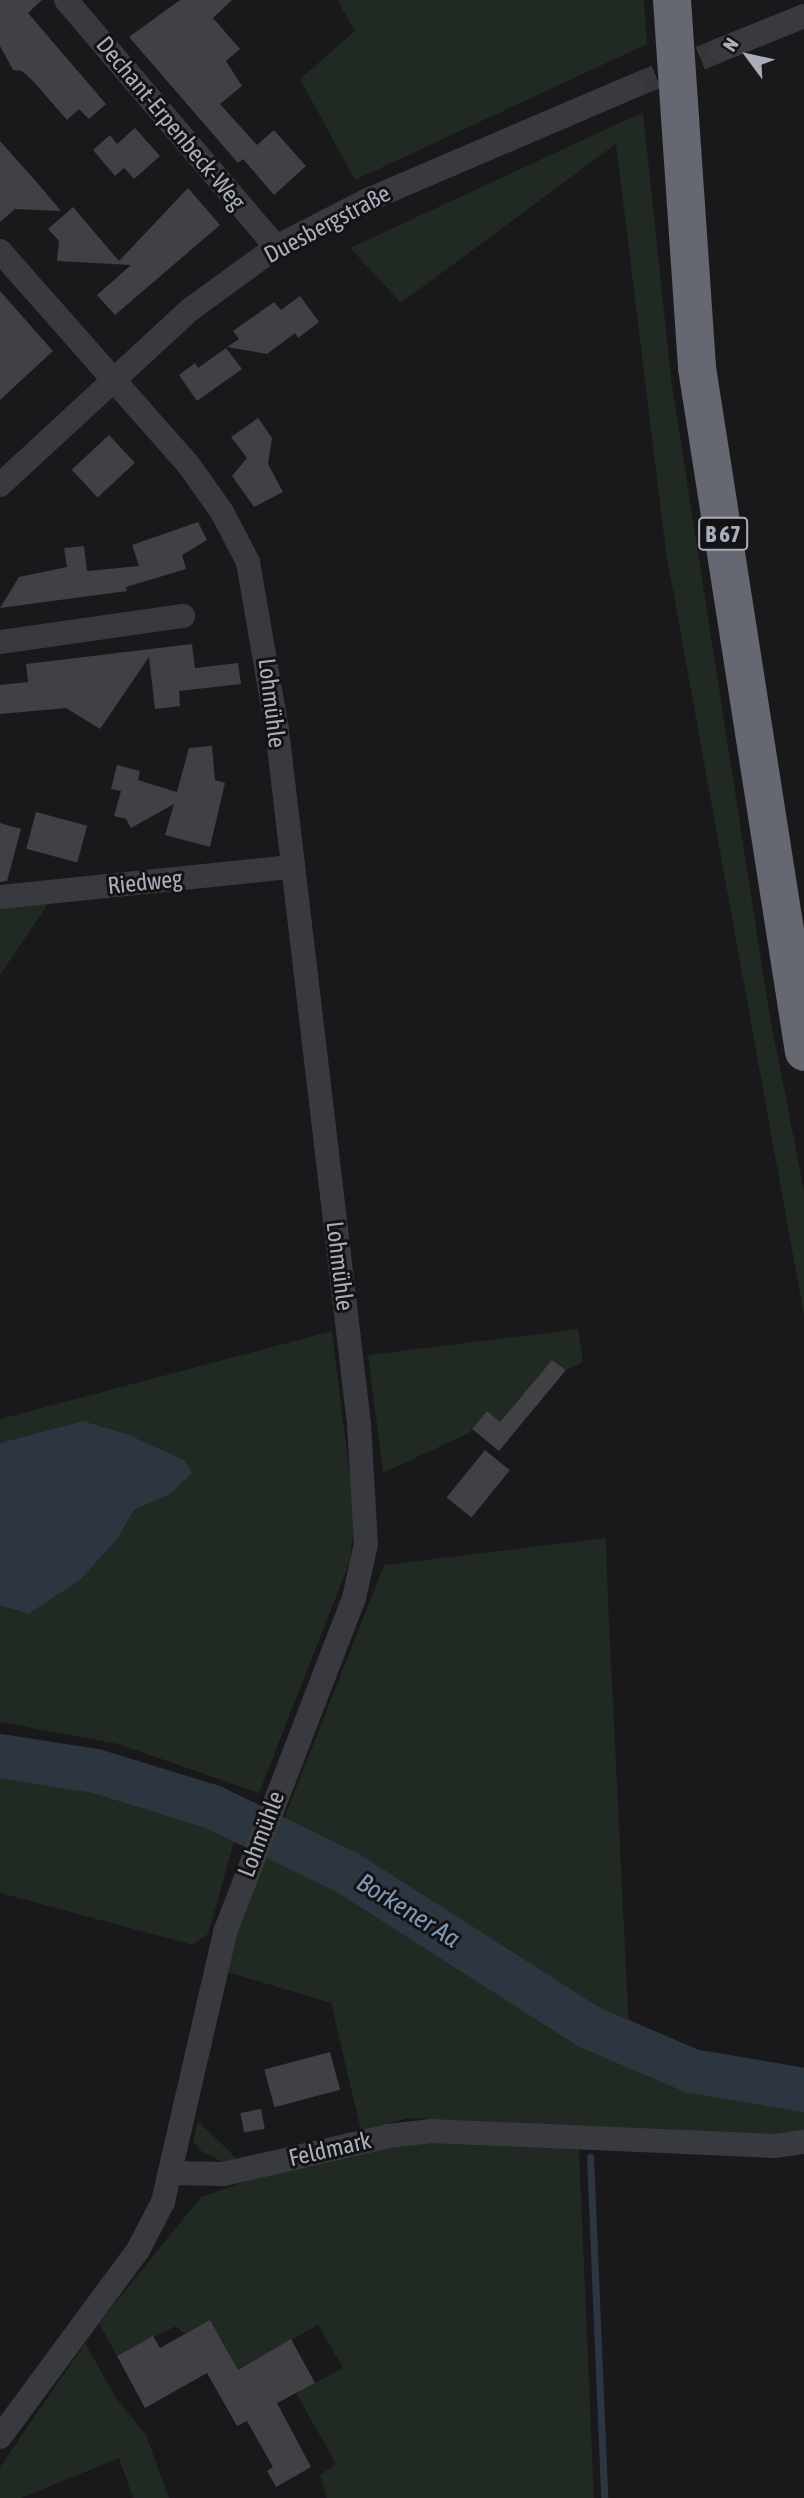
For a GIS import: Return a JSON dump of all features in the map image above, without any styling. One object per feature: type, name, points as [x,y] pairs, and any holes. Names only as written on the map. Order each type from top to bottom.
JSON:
[{"type":"highway","name":"B 67","points":[[676,3],[694,81],[721,369],[804,907]]},
{"type":"highway","name":"B 67","points":[[676,3],[697,368],[804,1052]]},
{"type":"street","name":"Dechant-Erpenbeck-Weg","points":[[66,0],[276,247]]},
{"type":"street","points":[[720,50],[804,16]]},
{"type":"street","name":"Duesbergstraße","points":[[0,485],[191,309],[276,247],[370,199],[634,86]]},
{"type":"street","name":"Lohmühle","points":[[0,251],[188,464],[222,512],[248,562],[266,650],[359,1424],[366,1544],[354,1598],[253,1853],[225,1933],[173,2173]]},
{"type":"street","points":[[0,642],[183,616]]},
{"type":"street","name":"Riedweg","points":[[0,897],[290,867]]},
{"type":"street","name":"Feldmark","points":[[173,2173],[223,2174],[388,2136],[432,2131],[774,2146],[804,2141]]},
{"type":"street","points":[[0,2437],[138,2250],[173,2173]]},
{"type":"shaded area","points":[[337,0],[644,0],[647,44],[355,180],[300,79],[355,31]]},
{"type":"shaded area","points":[[643,112],[671,378],[769,1011],[804,1191],[804,1316],[666,552],[616,144],[401,303],[350,248]]},
{"type":"shaded area","points":[[48,904],[0,975],[0,908]]},
{"type":"shaded area","points":[[578,1329],[583,1362],[566,1370],[552,1360],[500,1422],[487,1411],[469,1433],[383,1473],[368,1355]]},
{"type":"shaded area","points":[[332,1331],[355,1518],[350,1561],[259,1793],[118,1744],[0,1722],[0,1605],[28,1614],[117,1539],[134,1510],[170,1494],[184,1460],[127,1434],[83,1421],[0,1443],[0,1419]]},
{"type":"shaded area","points":[[83,1421],[127,1434],[184,1460],[192,1473],[170,1494],[134,1510],[117,1539],[80,1580],[28,1614],[0,1605],[0,1443]]},
{"type":"shaded area","points":[[606,1538],[629,2029],[557,1990],[380,1875],[283,1821],[384,1565]]},
{"type":"shaded area","points":[[0,1773],[86,1788],[159,1809],[235,1839],[208,1934],[193,1945],[0,1893]]},
{"type":"shaded area","points":[[263,1852],[302,1870],[604,2057],[672,2083],[745,2102],[804,2109],[804,2132],[765,2135],[409,2118],[361,2131],[331,2003],[227,1972],[232,1940]]},
{"type":"shaded area","points":[[198,2121],[239,2161],[223,2162],[201,2151],[193,2141]]},
{"type":"shaded area","points":[[433,2141],[579,2148],[594,2498],[327,2498],[320,2475],[336,2464],[296,2393],[343,2368],[318,2325],[238,2370],[210,2320],[185,2334],[176,2326],[117,2356],[99,2323],[201,2197],[244,2182],[390,2146]]},
{"type":"shaded area","points":[[85,2343],[116,2398],[146,2435],[169,2498],[133,2498],[119,2458],[21,2498],[0,2498],[0,2467]]},
{"type":"building","points":[[0,0],[42,0],[28,13],[106,104],[89,119],[79,109],[67,120],[33,81],[22,71],[13,70],[0,46]]},
{"type":"building","points":[[180,0],[232,0],[213,18],[240,49],[226,61],[242,86],[220,104],[257,145],[274,130],[306,166],[274,195],[243,159],[238,163],[129,37]]},
{"type":"building","points":[[135,128],[160,156],[134,179],[124,168],[115,176],[93,150],[110,135],[117,144]]},
{"type":"building","points":[[0,141],[61,211],[15,209],[0,222]]},
{"type":"building","points":[[188,188],[220,225],[115,315],[97,295],[131,265],[57,261],[59,241],[48,229],[73,207],[119,261]]},
{"type":"building","points":[[0,291],[53,351],[0,400]]},
{"type":"building","points":[[300,296],[319,322],[298,338],[295,333],[267,354],[227,347],[239,339],[233,331],[274,302],[281,310]]},
{"type":"building","points":[[226,348],[242,369],[197,401],[179,375],[195,363],[198,368]]},
{"type":"building","points":[[258,418],[272,438],[268,464],[283,492],[254,507],[232,476],[247,458],[231,437]]},
{"type":"building","points":[[109,435],[135,463],[98,498],[72,470]]},
{"type":"building","points":[[198,522],[207,540],[182,555],[186,569],[126,587],[127,591],[0,608],[19,577],[67,567],[64,548],[84,546],[87,571],[139,566],[132,545]]},
{"type":"building","points":[[192,644],[195,668],[238,663],[241,684],[179,691],[180,706],[155,709],[149,657],[100,729],[66,708],[0,714],[0,685],[28,682],[26,664]]},
{"type":"building","points":[[212,746],[215,780],[225,783],[210,847],[165,835],[174,804],[131,828],[126,819],[114,816],[121,791],[111,789],[117,765],[140,771],[138,780],[177,792],[189,748]]},
{"type":"building","points":[[36,812],[87,826],[77,862],[26,849]]},
{"type":"building","points":[[0,823],[21,829],[7,881],[0,882]]},
{"type":"building","points":[[552,1360],[566,1370],[499,1451],[472,1429],[487,1411],[500,1422]]},
{"type":"building","points":[[485,1450],[510,1470],[471,1518],[447,1497]]},
{"type":"building","points":[[330,2052],[340,2090],[274,2107],[264,2070]]},
{"type":"building","points":[[261,2109],[265,2129],[244,2133],[240,2113]]},
{"type":"building","points":[[210,2320],[238,2370],[291,2339],[315,2383],[277,2403],[311,2467],[276,2487],[267,2471],[273,2467],[247,2421],[237,2426],[207,2373],[145,2408],[117,2356],[153,2336],[160,2348]]},
{"type":"waterway","name":"Borkener Aa","points":[[0,1756],[96,1771],[213,1807],[348,1873],[589,2027],[692,2071],[804,2090]]},
{"type":"waterway","points":[[590,2157],[604,2498]]},
{"type":"tunnel","points":[[634,86],[720,50]]}]
